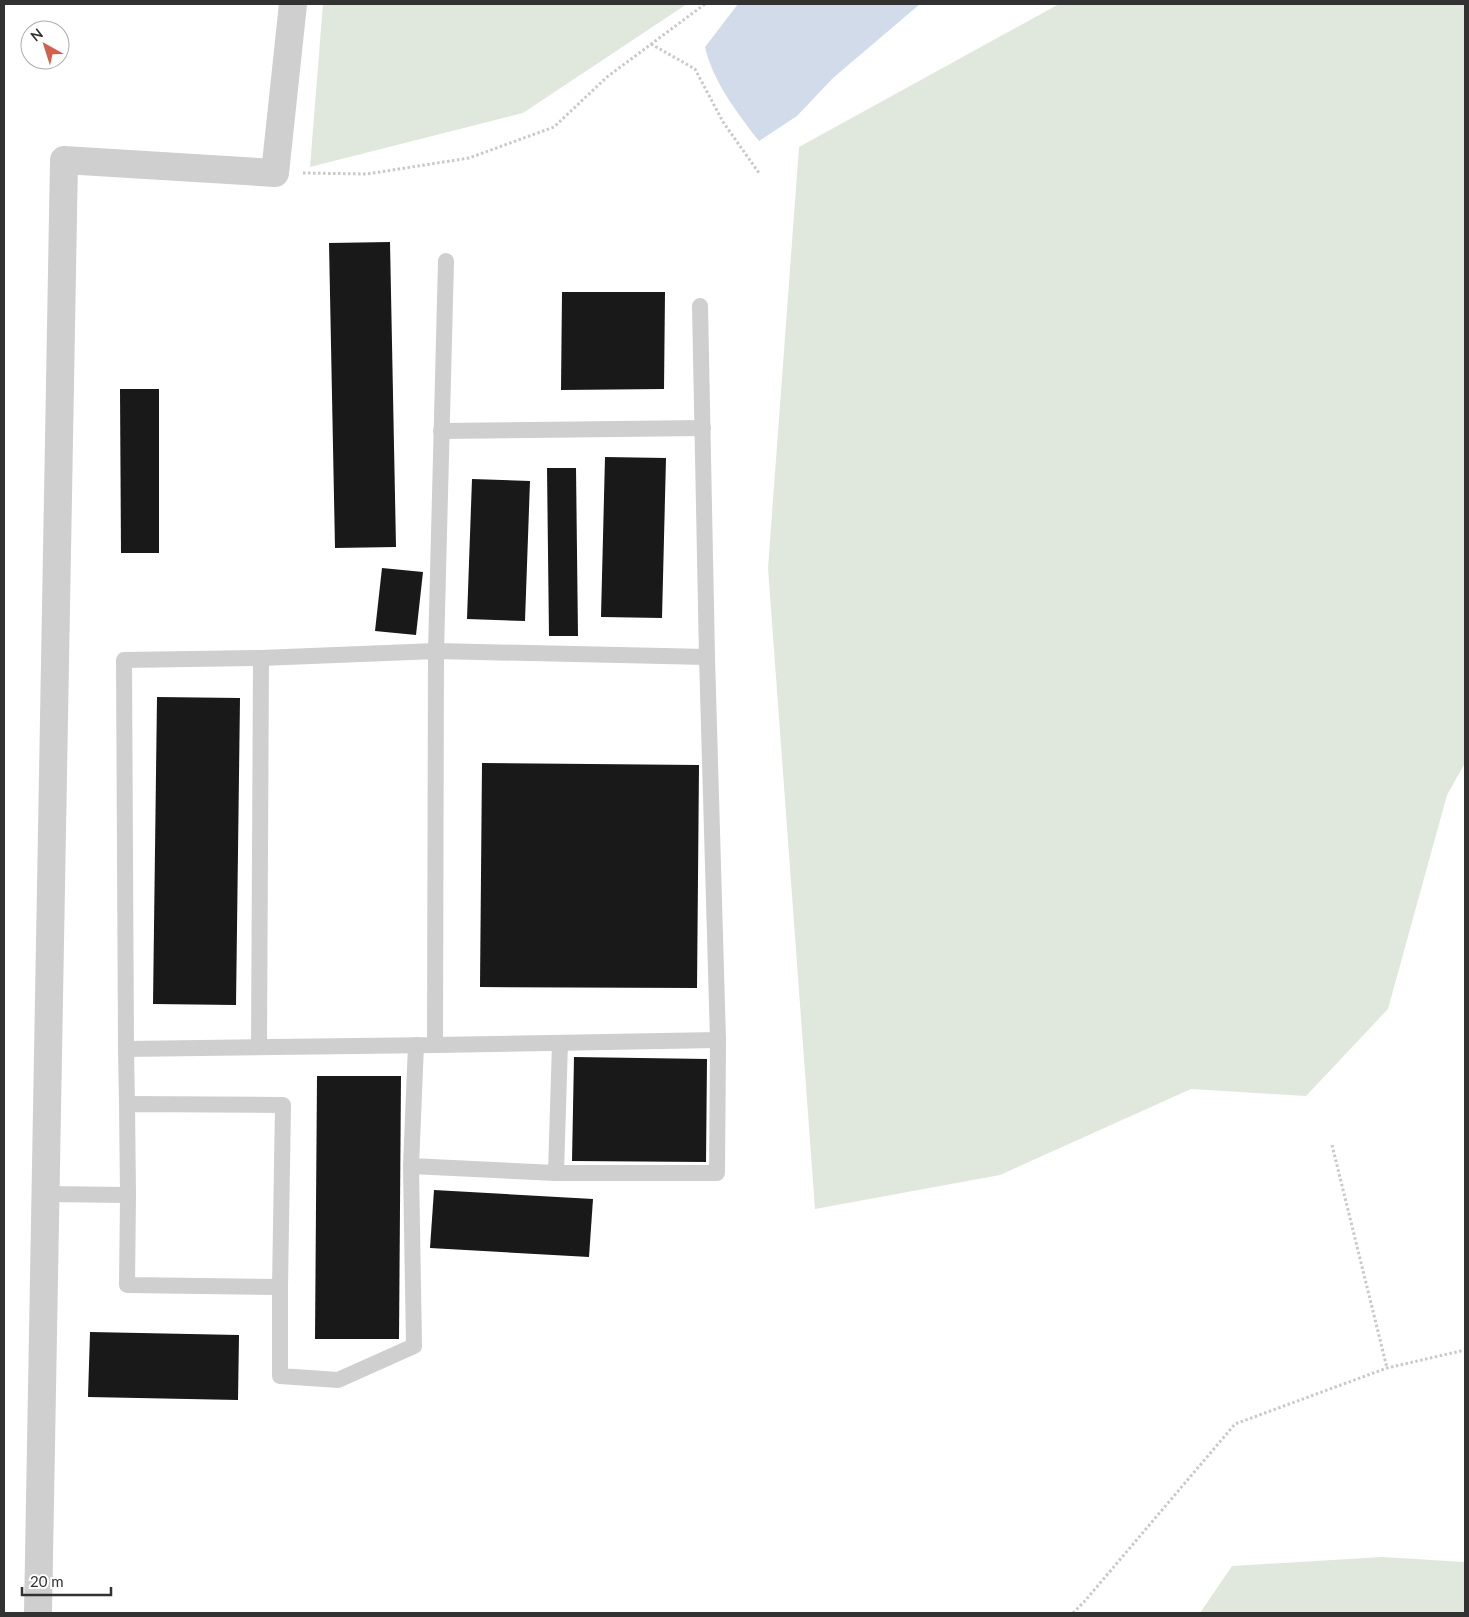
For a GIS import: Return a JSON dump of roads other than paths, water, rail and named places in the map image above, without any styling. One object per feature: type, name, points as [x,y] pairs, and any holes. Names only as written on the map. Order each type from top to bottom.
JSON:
[{"type":"street","points":[[38,1613],[64,160],[275,173],[293,4]]},
{"type":"lane","points":[[434,1045],[436,651],[446,261]]},
{"type":"lane","points":[[411,1166],[556,1173],[717,1173],[718,1040],[707,657],[700,306]]},
{"type":"lane","points":[[441,431],[703,428]]},
{"type":"lane","points":[[280,1286],[127,1285],[124,660],[261,658],[436,651],[707,657]]},
{"type":"lane","points":[[259,1047],[261,658]]},
{"type":"lane","points":[[126,1049],[718,1040]]},
{"type":"lane","points":[[556,1173],[560,1043]]},
{"type":"lane","points":[[127,1104],[283,1106],[280,1376],[338,1380],[414,1346],[411,1166],[416,1045]]},
{"type":"lane","points":[[45,1194],[128,1195]]},
{"type":"water","points":[[738,4],[920,4],[833,78],[797,116],[759,141],[720,85],[705,47]]}]
